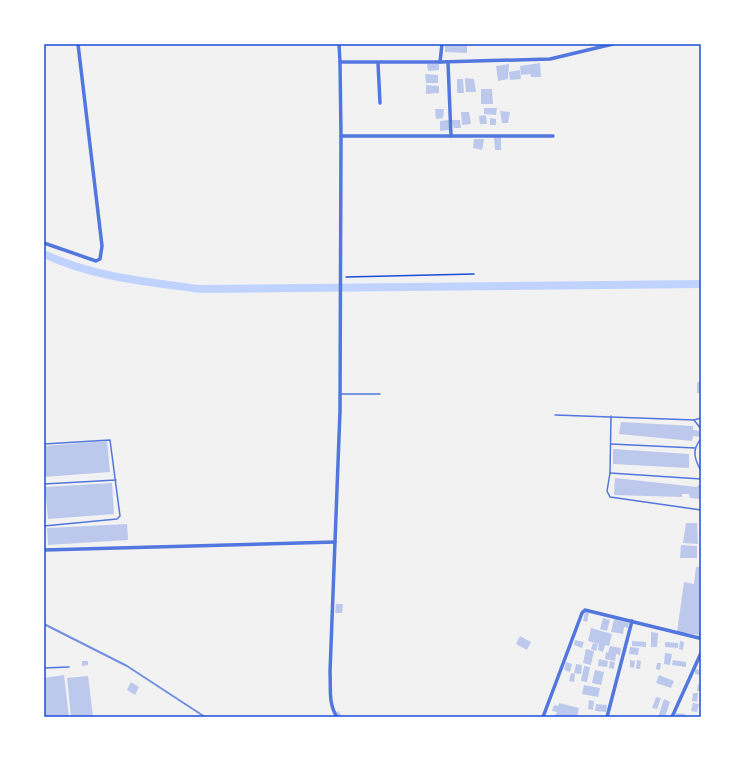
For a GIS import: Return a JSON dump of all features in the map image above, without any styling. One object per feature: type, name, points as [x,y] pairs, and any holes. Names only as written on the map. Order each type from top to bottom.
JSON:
[{"type":"street","points":[[44,243],[96,261],[100,259],[102,246],[78,44]]},
{"type":"street","points":[[337,717],[334,713],[330,698],[330,672],[340,394],[341,136],[339,44]]},
{"type":"street","points":[[440,62],[442,44]]},
{"type":"street","points":[[340,62],[378,63],[550,59],[567,56],[599,46],[613,44]]},
{"type":"street","points":[[448,62],[451,136]]},
{"type":"street","points":[[378,63],[380,103]]},
{"type":"street","points":[[341,136],[554,136]]},
{"type":"street","points":[[44,550],[335,542]]},
{"type":"street","points":[[543,717],[582,613],[585,610],[699,638],[701,635]]},
{"type":"street","points":[[607,717],[632,621]]},
{"type":"street","points":[[672,717],[701,653]]},
{"type":"lane","points":[[340,394],[380,394]]},
{"type":"lane","points":[[555,415],[694,420],[701,418]]},
{"type":"lane","points":[[611,416],[610,473],[607,491],[609,495],[612,498],[701,510]]},
{"type":"lane","points":[[694,420],[701,429]]},
{"type":"lane","points":[[701,439],[695,448],[695,459],[701,471]]},
{"type":"lane","points":[[44,444],[110,440],[120,516],[119,518],[44,526]]},
{"type":"lane","points":[[611,444],[695,448]]},
{"type":"lane","points":[[610,473],[701,479]]},
{"type":"lane","points":[[44,484],[116,480]]},
{"type":"lane","points":[[44,668],[69,667]]},
{"type":"path","points":[[340,278],[474,274]]},
{"type":"building","points":[[445,44],[467,44],[467,53],[445,52]]},
{"type":"building","points":[[540,63],[541,77],[531,77],[530,74],[521,75],[520,66]]},
{"type":"building","points":[[427,64],[439,64],[439,70],[428,71]]},
{"type":"building","points":[[509,64],[508,79],[498,81],[496,66]]},
{"type":"building","points":[[520,70],[521,79],[510,80],[509,72]]},
{"type":"building","points":[[425,74],[438,75],[438,83],[426,83]]},
{"type":"building","points":[[465,78],[474,79],[476,92],[466,92]]},
{"type":"building","points":[[457,79],[463,79],[464,93],[457,93]]},
{"type":"building","points":[[426,85],[439,86],[439,93],[426,94]]},
{"type":"building","points":[[481,89],[492,89],[493,104],[481,104]]},
{"type":"building","points":[[484,108],[497,108],[496,115],[484,114]]},
{"type":"building","points":[[435,109],[444,109],[443,118],[436,119]]},
{"type":"building","points":[[500,111],[510,112],[508,123],[502,123]]},
{"type":"building","points":[[461,112],[469,112],[471,124],[462,125]]},
{"type":"building","points":[[486,115],[487,124],[480,124],[479,116]]},
{"type":"building","points":[[490,118],[496,119],[496,125],[490,125]]},
{"type":"building","points":[[449,120],[450,130],[440,131],[440,121]]},
{"type":"building","points":[[451,120],[460,120],[461,128],[454,128]]},
{"type":"building","points":[[501,136],[501,150],[495,150],[494,137]]},
{"type":"building","points":[[474,139],[484,139],[482,150],[473,148]]},
{"type":"building","points":[[697,382],[701,382],[701,393],[697,393]]},
{"type":"building","points":[[621,422],[693,426],[693,430],[701,431],[701,437],[693,436],[692,441],[619,434]]},
{"type":"building","points":[[107,441],[110,472],[44,477],[44,446]]},
{"type":"building","points":[[613,449],[689,454],[689,468],[613,464]]},
{"type":"building","points":[[615,478],[697,487],[698,485],[701,485],[701,499],[690,498],[689,494],[682,494],[682,497],[614,495]]},
{"type":"building","points":[[112,483],[114,514],[48,519],[45,487]]},
{"type":"building","points":[[686,523],[697,523],[698,544],[683,543]]},
{"type":"building","points":[[127,524],[128,540],[48,545],[47,528]]},
{"type":"building","points":[[681,545],[697,546],[697,558],[680,558]]},
{"type":"building","points":[[696,567],[701,567],[700,635],[677,632],[684,582],[694,584]]},
{"type":"building","points":[[336,604],[343,604],[342,613],[335,613]]},
{"type":"building","points":[[585,612],[589,613],[587,622],[583,621]]},
{"type":"building","points":[[603,618],[610,620],[607,631],[600,629]]},
{"type":"building","points":[[614,619],[629,623],[628,628],[624,627],[623,634],[611,632]]},
{"type":"building","points":[[591,628],[612,634],[609,646],[605,645],[603,652],[598,650],[599,644],[588,641]]},
{"type":"building","points":[[651,632],[658,633],[657,647],[651,647]]},
{"type":"building","points":[[520,636],[531,642],[527,650],[516,644]]},
{"type":"building","points":[[575,640],[584,642],[582,648],[574,645]]},
{"type":"building","points":[[632,641],[646,642],[646,647],[632,646]]},
{"type":"building","points":[[680,641],[684,642],[683,650],[679,649]]},
{"type":"building","points":[[665,642],[678,643],[678,648],[665,647]]},
{"type":"building","points":[[593,643],[598,644],[596,651],[591,649]]},
{"type":"building","points":[[610,646],[621,648],[620,655],[616,654],[615,661],[605,659],[606,652],[608,653]]},
{"type":"building","points":[[630,647],[639,648],[638,655],[629,654]]},
{"type":"building","points":[[586,649],[594,651],[591,665],[583,663]]},
{"type":"building","points":[[665,653],[672,654],[670,665],[664,664]]},
{"type":"building","points":[[599,659],[608,661],[607,667],[598,666]]},
{"type":"building","points":[[630,660],[635,661],[634,668],[630,667]]},
{"type":"building","points":[[637,660],[641,661],[640,669],[636,669]]},
{"type":"building","points":[[673,660],[686,662],[686,667],[672,665]]},
{"type":"building","points":[[82,661],[88,661],[88,665],[82,666]]},
{"type":"building","points":[[610,661],[615,662],[614,669],[609,668]]},
{"type":"building","points":[[566,662],[572,664],[570,672],[564,670]]},
{"type":"building","points":[[657,663],[661,663],[660,670],[656,669]]},
{"type":"building","points":[[576,664],[582,665],[581,674],[574,673]]},
{"type":"building","points":[[584,666],[590,667],[587,682],[581,681]]},
{"type":"building","points":[[695,669],[701,670],[701,675],[695,674]]},
{"type":"building","points":[[595,670],[604,672],[601,685],[592,683]]},
{"type":"building","points":[[571,673],[575,674],[574,682],[569,681]]},
{"type":"building","points":[[64,675],[69,717],[44,717],[44,678]]},
{"type":"building","points":[[659,675],[674,681],[671,688],[656,683]]},
{"type":"building","points":[[88,676],[93,717],[71,717],[67,678]]},
{"type":"building","points":[[131,682],[139,687],[135,695],[127,690]]},
{"type":"building","points":[[698,684],[701,685],[701,691],[697,691]]},
{"type":"building","points":[[584,685],[600,688],[598,697],[582,694]]},
{"type":"building","points":[[693,693],[698,693],[697,702],[692,701]]},
{"type":"building","points":[[656,697],[661,698],[657,709],[652,708]]},
{"type":"building","points":[[664,699],[670,702],[665,717],[658,717]]},
{"type":"building","points":[[589,700],[594,701],[593,710],[588,709]]},
{"type":"building","points":[[559,703],[579,708],[577,717],[555,716],[557,712],[552,711],[554,705],[558,706]]},
{"type":"building","points":[[693,703],[699,704],[697,712],[691,711]]},
{"type":"building","points":[[596,704],[607,705],[606,712],[595,711]]},
{"type":"building","points":[[338,711],[343,717],[338,717],[335,713]]},
{"type":"building","points":[[676,713],[685,714],[685,717],[676,717]]},
{"type":"waterway","points":[[44,254],[62,262],[120,278],[200,289],[701,284]]},
{"type":"railway","points":[[44,624],[127,666],[205,717]]}]
